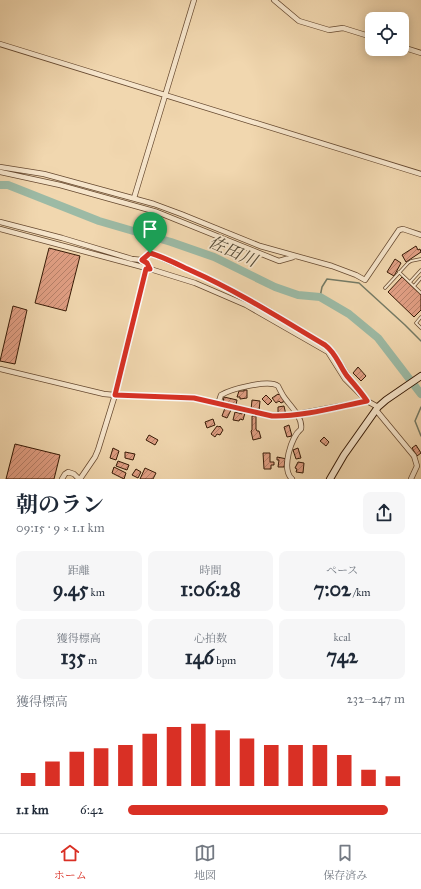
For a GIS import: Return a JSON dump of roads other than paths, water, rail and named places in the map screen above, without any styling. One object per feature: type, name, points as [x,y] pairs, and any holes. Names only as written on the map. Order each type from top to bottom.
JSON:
[{"type":"main road","points":[[330,479],[344,454],[377,409],[391,396],[421,376]]},
{"type":"street","points":[[134,198],[194,0]]},
{"type":"street","points":[[274,0],[299,21],[330,30],[342,28],[365,35]]},
{"type":"street","points":[[0,44],[421,174]]},
{"type":"street","points":[[409,49],[421,53]]},
{"type":"street","points":[[0,167],[44,174],[134,198],[181,214],[260,246],[332,266],[365,280],[399,230],[402,229],[421,235]]},
{"type":"street","points":[[0,172],[60,185],[157,212],[279,261],[295,256]]},
{"type":"street","points":[[0,222],[62,238],[132,259],[142,260],[147,263],[150,269]]},
{"type":"street","points":[[0,229],[150,269],[195,283],[246,305],[324,349],[328,352],[345,380],[377,409],[414,456],[417,466],[411,479]]},
{"type":"street","points":[[142,260],[148,254],[153,254],[200,274],[262,307],[325,345],[333,352],[365,399]]},
{"type":"street","points":[[62,479],[68,472],[74,474],[79,479],[96,457],[115,395],[146,269],[150,269]]},
{"type":"street","points":[[0,369],[115,395],[186,397],[272,416],[297,414],[365,399]]},
{"type":"street","points":[[218,404],[221,395],[235,388],[274,383],[278,386],[283,396],[297,414],[302,427],[294,438],[288,455],[288,473],[292,479]]},
{"type":"lane","points":[[385,288],[411,261],[421,260]]},
{"type":"lane","points":[[410,282],[421,270]]},
{"type":"lane","points":[[399,272],[421,293]]},
{"type":"lane","points":[[414,286],[421,278]]},
{"type":"lane","points":[[421,317],[416,323],[421,328]]},
{"type":"waterway","name":"佐田川","points":[[0,185],[8,185],[99,221],[171,242],[214,257],[275,287],[298,295],[320,297],[349,314],[378,338],[421,394]]},
{"type":"waterway","points":[[320,297],[322,287],[327,279],[359,283],[421,341]]},
{"type":"waterway","points":[[421,407],[415,421],[421,436]]}]
